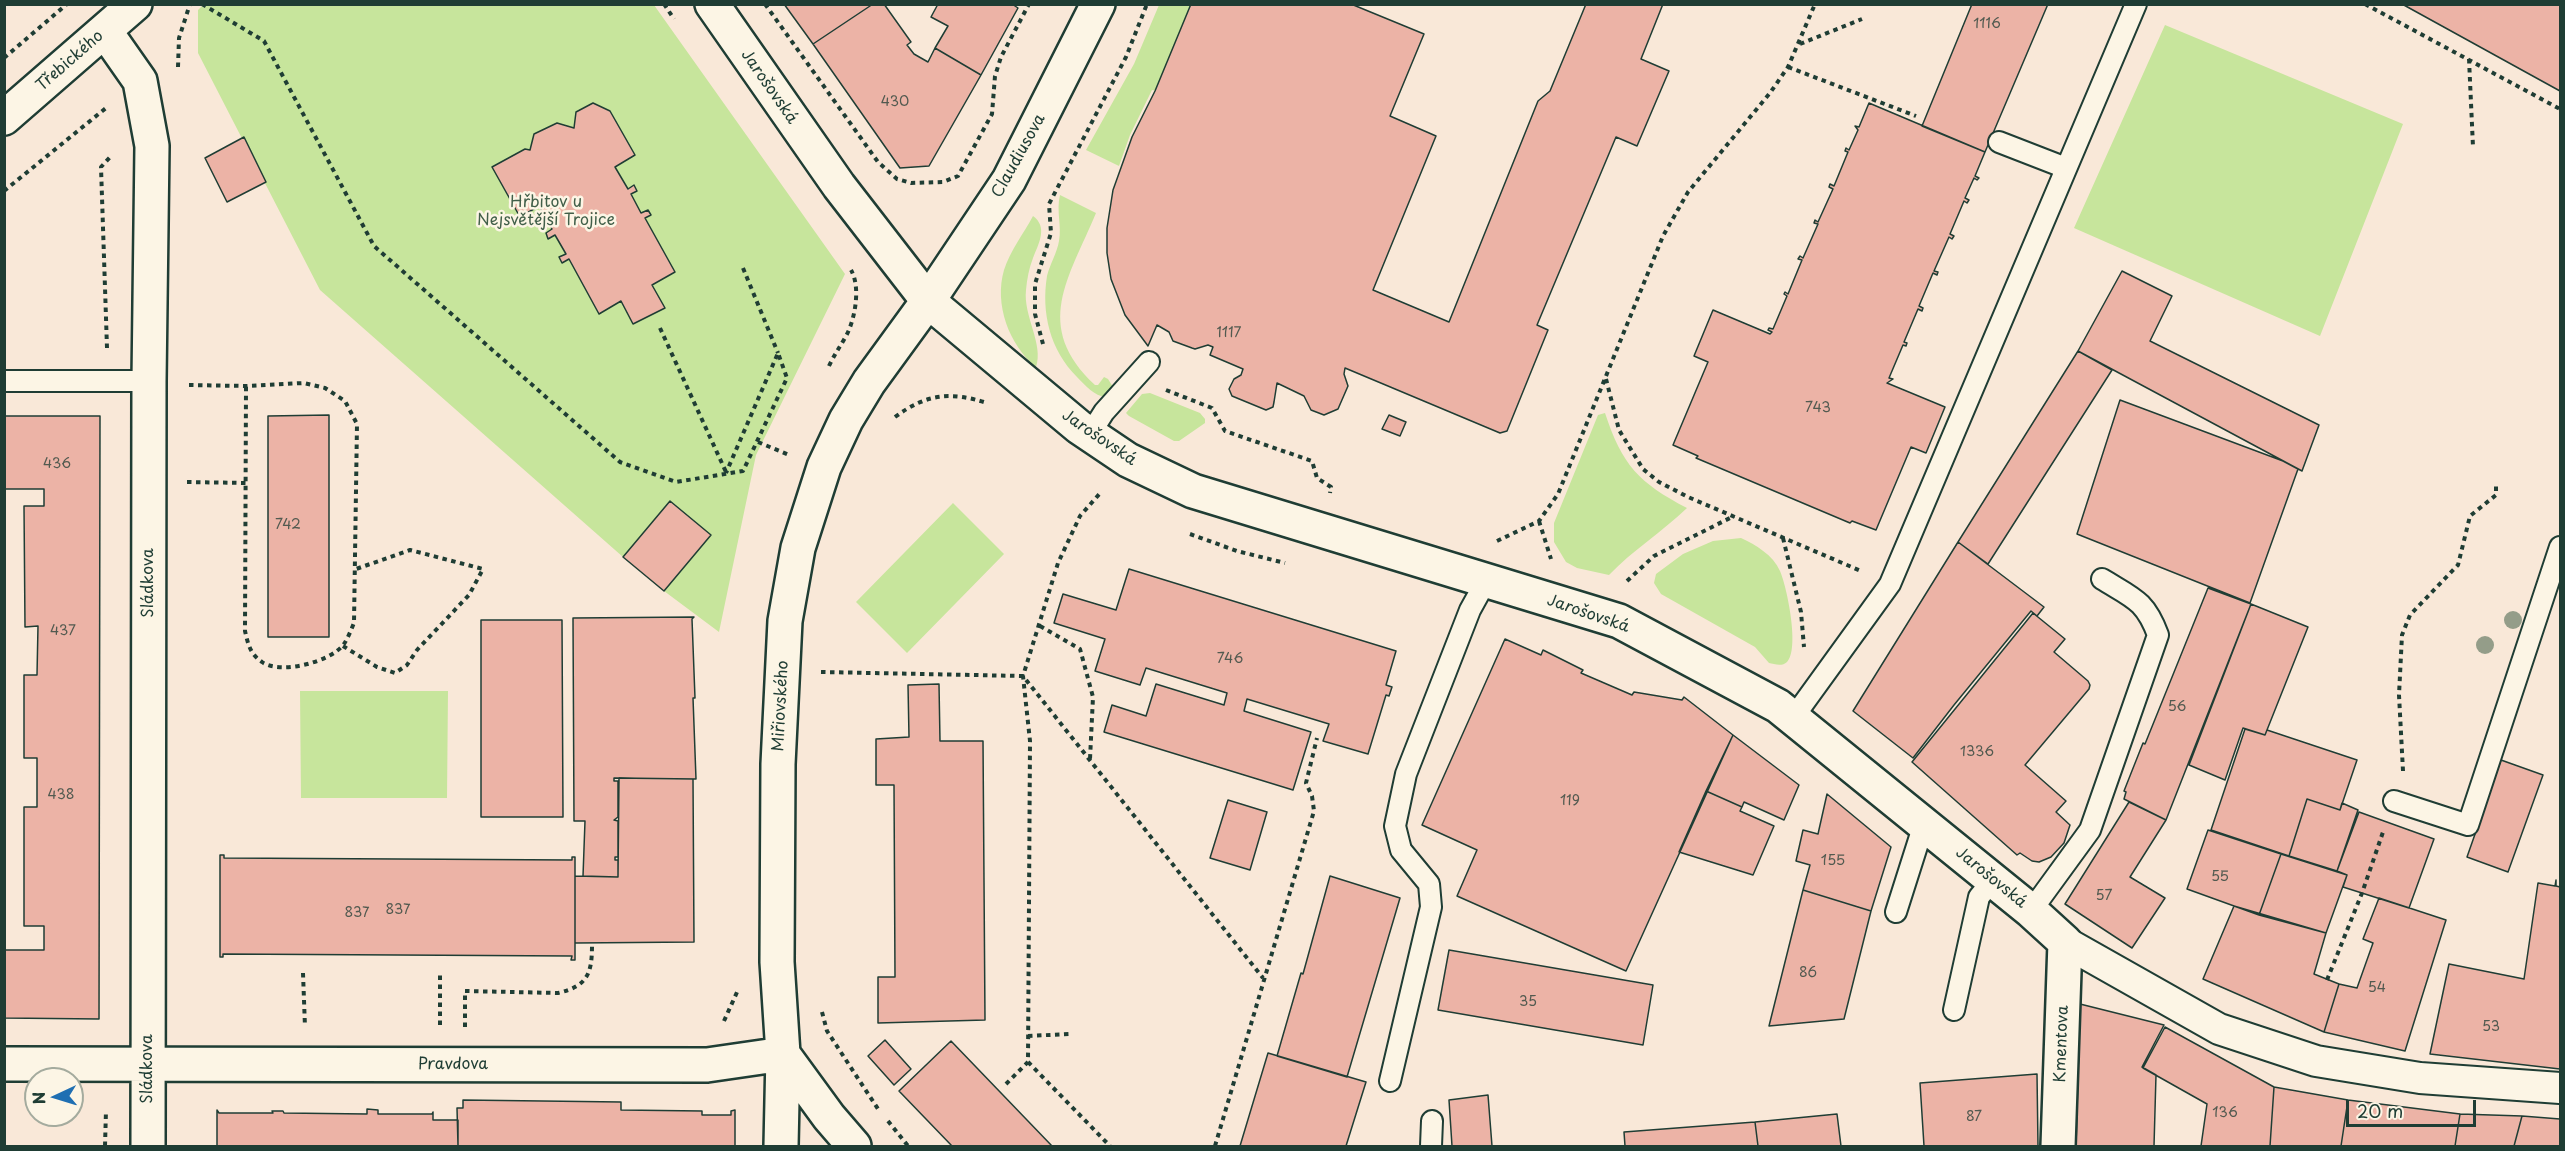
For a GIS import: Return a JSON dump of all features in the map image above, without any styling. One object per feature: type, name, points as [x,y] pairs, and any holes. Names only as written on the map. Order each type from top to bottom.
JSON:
[{"type":"street","name":"Jarošovská","points":[[712,4],[839,186],[928,301],[1033,391],[1128,460],[1193,491],[1619,621],[1778,706],[1800,709],[1924,824],[2031,911],[2065,942],[2219,1029],[2316,1061],[2420,1078],[2560,1088]]},
{"type":"street","name":"Claudiusova","points":[[928,301],[1008,180],[1098,4]]},
{"type":"street","name":"Třebického","points":[[4,118],[134,5]]},
{"type":"street","name":"Sládkova","points":[[105,30],[140,81],[152,146],[149,381],[148,1146]]},
{"type":"street","name":"Miřiovského","points":[[781,1146],[783,1054],[777,962],[778,764],[785,621],[798,548],[824,467],[846,420],[869,382],[928,301]]},
{"type":"street","name":"Kmentova","points":[[2058,1146],[2065,942]]},
{"type":"street","name":"Pravdova","points":[[4,1064],[707,1065],[783,1054]]},
{"type":"street","points":[[783,1054],[829,1117],[854,1146]]},
{"type":"lane","points":[[1800,709],[1890,584],[2136,4]]},
{"type":"lane","points":[[1999,142],[2066,168]]},
{"type":"lane","points":[[1090,434],[1104,412],[1149,362]]},
{"type":"lane","points":[[4,381],[149,381]]},
{"type":"lane","points":[[2394,801],[2468,825],[2560,547]]},
{"type":"lane","points":[[2031,911],[2090,830],[2158,635],[2150,614],[2102,579]]},
{"type":"lane","points":[[1390,1081],[1431,908],[1429,884],[1401,850],[1395,826],[1406,774],[1470,610],[1486,581]]},
{"type":"lane","points":[[1896,912],[1924,824]]},
{"type":"lane","points":[[1954,1010],[1979,897],[1993,880]]},
{"type":"lane","points":[[1431,1146],[1432,1121]]},
{"type":"path","points":[[4,58],[67,4]]},
{"type":"path","points":[[178,62],[179,38],[190,4]]},
{"type":"path","points":[[202,4],[264,41],[374,246],[620,462],[676,482],[743,471],[787,378],[742,268]]},
{"type":"path","points":[[765,4],[878,162],[897,179],[912,183],[930,183],[943,182],[958,176],[970,158],[992,114],[995,76],[1001,57],[1029,4]]},
{"type":"path","points":[[1045,349],[1035,314],[1035,284],[1052,233],[1049,204],[1126,57],[1148,4]]},
{"type":"path","points":[[1490,545],[1539,521],[1558,494],[1663,236],[1688,192],[1770,93],[1788,67],[1815,4]]},
{"type":"path","points":[[2366,4],[2560,109]]},
{"type":"path","points":[[1799,44],[1862,19]]},
{"type":"path","points":[[2469,58],[2474,147]]},
{"type":"path","points":[[1788,67],[1916,116]]},
{"type":"path","points":[[4,191],[116,101]]},
{"type":"path","points":[[107,381],[101,167],[114,153]]},
{"type":"path","points":[[836,351],[847,335],[854,304],[856,288],[853,273],[847,265]]},
{"type":"path","points":[[660,328],[726,473]]},
{"type":"path","points":[[726,473],[778,353]]},
{"type":"path","points":[[1135,377],[1212,408],[1225,431],[1312,461],[1317,478],[1331,488],[1329,496]]},
{"type":"path","points":[[1606,378],[1619,430],[1643,469],[1659,482],[1688,497],[1890,584]]},
{"type":"path","points":[[185,385],[246,386],[304,383],[325,388],[345,401],[357,424],[354,623],[343,646],[318,662],[289,668],[264,664],[250,652],[245,631],[246,386]]},
{"type":"path","points":[[758,442],[792,457]]},
{"type":"path","points":[[183,482],[246,483]]},
{"type":"path","points":[[2327,980],[2362,893],[2403,774],[2399,695],[2402,635],[2410,615],[2458,565],[2470,516],[2496,495],[2496,484]]},
{"type":"path","points":[[1102,491],[1080,516],[1062,554],[1023,676],[1030,741],[1028,1062],[1110,1146]]},
{"type":"path","points":[[1625,583],[1654,556],[1734,516]]},
{"type":"path","points":[[1539,521],[1553,563]]},
{"type":"path","points":[[1783,538],[1801,612],[1800,709]]},
{"type":"path","points":[[343,646],[377,667],[395,673],[408,665],[417,650],[469,595],[483,569],[410,550],[356,569]]},
{"type":"path","points":[[1040,626],[1080,649],[1093,697],[1090,760]]},
{"type":"path","points":[[817,671],[1023,676]]},
{"type":"path","points":[[1023,676],[1263,978]]},
{"type":"path","points":[[1215,1146],[1314,812],[1312,796],[1306,783],[1317,738]]},
{"type":"path","points":[[465,1030],[465,991],[558,993],[573,990],[584,981],[592,969],[592,945]]},
{"type":"path","points":[[429,1025],[441,1025],[440,971]]},
{"type":"path","points":[[303,973],[305,1028]]},
{"type":"path","points":[[717,1027],[725,1020],[733,1005],[739,980]]},
{"type":"path","points":[[820,1003],[827,1031],[842,1056],[867,1095],[908,1146]]},
{"type":"path","points":[[1028,1036],[1069,1034]]},
{"type":"path","points":[[1006,1084],[1028,1062]]},
{"type":"path","points":[[105,1118],[105,1146]]},
{"type":"green space","name":"Hřbitov u Nejsvětější Trojice","points":[[204,4],[654,5],[845,274],[756,455],[719,632],[623,557],[320,290],[198,53],[198,10]]},
{"type":"green space","points":[[1159,5],[1195,5],[1161,92],[1152,90],[1130,135],[1119,166],[1086,150],[1134,64]]},
{"type":"green space","points":[[2165,25],[2403,124],[2320,336],[2074,228]]},
{"type":"green space","points":[[1060,195],[1096,213],[1067,280],[1062,301],[1061,322],[1065,342],[1076,363],[1095,385],[1098,385],[1104,377],[1113,387],[1106,397],[1090,390],[1068,366],[1054,343],[1047,317],[1045,290],[1047,276],[1059,241]]},
{"type":"green space","points":[[1033,216],[1040,225],[1041,236],[1029,270],[1026,300],[1036,339],[1038,358],[1036,367],[1026,358],[1011,336],[1001,296],[1004,270],[1013,249]]},
{"type":"green space","points":[[1150,393],[1200,413],[1205,423],[1179,441],[1174,441],[1126,413],[1142,394]]},
{"type":"green space","points":[[1605,413],[1618,446],[1634,471],[1656,490],[1687,508],[1609,575],[1577,568],[1566,562],[1554,542],[1554,523],[1598,415]]},
{"type":"green space","points":[[953,503],[1004,554],[907,653],[856,602]]},
{"type":"green space","points":[[1741,538],[1769,555],[1777,565],[1783,579],[1789,603],[1792,645],[1791,655],[1783,664],[1769,663],[1755,647],[1661,594],[1654,583],[1656,574],[1683,554],[1713,541]]},
{"type":"green space","points":[[300,691],[448,691],[447,798],[301,798]]},
{"type":"building","points":[[784,4],[873,4],[813,44]]},
{"type":"building","points":[[873,4],[884,4],[911,42],[907,45],[914,54],[928,62],[935,48],[981,75],[929,166],[900,168],[813,44]]},
{"type":"building","points":[[938,4],[1012,4],[1018,8],[981,75],[935,48],[948,26],[931,17]]},
{"type":"building","points":[[1191,4],[1351,4],[1424,34],[1390,116],[1436,136],[1373,290],[1449,322],[1538,101],[1550,91],[1586,4],[1663,4],[1641,59],[1669,71],[1637,146],[1616,137],[1537,325],[1548,330],[1507,431],[1500,433],[1345,368],[1344,374],[1348,386],[1338,409],[1324,415],[1311,410],[1304,396],[1277,383],[1273,407],[1266,410],[1232,396],[1229,389],[1234,379],[1241,375],[1243,369],[1210,355],[1213,347],[1208,345],[1195,349],[1173,341],[1169,332],[1157,325],[1148,346],[1125,315],[1111,279],[1107,253],[1107,228],[1113,190],[1132,137],[1155,91]]},
{"type":"building","points":[[1972,4],[2048,4],[1985,152],[1922,126]]},
{"type":"building","points":[[2402,4],[2560,4],[2560,91]]},
{"type":"building","points":[[593,103],[610,111],[635,155],[615,167],[628,189],[634,185],[637,191],[631,194],[641,213],[648,210],[651,215],[645,218],[675,272],[652,285],[665,308],[633,324],[621,301],[599,314],[569,259],[562,263],[559,257],[566,254],[555,235],[548,239],[546,233],[552,229],[539,206],[520,217],[492,167],[525,149],[530,150],[534,134],[557,123],[574,128],[576,112]]},
{"type":"building","points":[[1869,103],[1985,152],[1975,176],[1979,178],[1977,180],[1974,178],[1965,198],[1969,200],[1967,203],[1964,201],[1950,234],[1954,236],[1952,239],[1949,237],[1934,271],[1938,272],[1937,275],[1933,273],[1919,306],[1923,308],[1922,311],[1918,309],[1904,342],[1907,343],[1906,346],[1903,345],[1889,378],[1893,379],[1887,383],[1945,407],[1926,453],[1911,447],[1876,530],[1852,521],[1850,523],[1696,458],[1698,456],[1673,445],[1708,362],[1694,356],[1713,310],[1770,334],[1772,332],[1768,330],[1773,329],[1787,296],[1784,294],[1785,292],[1788,294],[1802,260],[1798,259],[1800,256],[1803,258],[1818,224],[1814,223],[1815,220],[1818,222],[1833,189],[1829,187],[1830,184],[1834,186],[1848,152],[1845,151],[1846,148],[1849,150],[1858,130],[1855,126],[1859,127]]},
{"type":"building","points":[[244,137],[266,182],[227,202],[205,158]]},
{"type":"building","points":[[2122,271],[2172,296],[2150,341],[2319,425],[2302,471],[2078,351]]},
{"type":"building","points":[[2078,351],[2112,370],[1988,564],[1958,542]]},
{"type":"building","points":[[2120,400],[2283,461],[2298,469],[2250,603],[2077,534]]},
{"type":"building","points":[[329,415],[329,637],[268,637],[268,416]]},
{"type":"building","points":[[1389,415],[1406,422],[1400,436],[1382,429]]},
{"type":"building","points":[[4,416],[100,416],[99,1019],[4,1018],[4,950],[44,950],[44,926],[24,926],[24,807],[37,807],[37,758],[24,758],[24,675],[37,675],[38,626],[25,627],[24,506],[44,506],[44,489],[4,489]]},
{"type":"building","points":[[670,501],[711,535],[664,591],[623,557]]},
{"type":"building","points":[[1958,542],[2044,607],[2037,616],[2031,611],[1913,758],[1853,711]]},
{"type":"building","points":[[1129,569],[1396,651],[1386,685],[1392,687],[1389,696],[1386,695],[1368,754],[1323,741],[1329,724],[1247,699],[1244,711],[1311,732],[1293,790],[1104,732],[1112,705],[1146,716],[1156,684],[1224,705],[1227,693],[1146,668],[1140,685],[1095,671],[1105,639],[1054,623],[1063,594],[1116,610]]},
{"type":"building","points":[[2208,588],[2251,604],[2166,820],[2124,799],[2126,792],[2124,791]]},
{"type":"building","points":[[2251,604],[2308,627],[2265,735],[2243,728],[2225,780],[2189,765]]},
{"type":"building","points":[[2033,613],[2065,639],[2054,652],[2090,685],[2025,765],[2066,801],[2056,812],[2070,825],[2064,843],[2051,857],[2039,862],[2032,861],[2020,853],[2017,855],[1912,762]]},
{"type":"building","points":[[694,617],[692,619],[696,779],[614,778],[614,781],[618,781],[618,817],[614,820],[618,821],[618,857],[615,857],[615,860],[618,860],[618,877],[583,876],[585,821],[574,821],[573,618]]},
{"type":"building","points":[[481,620],[562,620],[563,817],[481,817]]},
{"type":"building","points":[[1505,639],[1541,655],[1543,650],[1583,670],[1581,673],[1632,695],[1634,692],[1682,700],[1684,697],[1733,735],[1626,971],[1457,896],[1477,850],[1422,825]]},
{"type":"building","points":[[939,684],[940,741],[983,741],[985,1020],[878,1023],[878,977],[895,977],[894,785],[876,785],[876,739],[909,737],[908,685]]},
{"type":"building","points":[[2245,729],[2265,735],[2267,730],[2357,760],[2340,810],[2307,799],[2289,856],[2211,830]]},
{"type":"building","points":[[1733,735],[1799,785],[1784,820],[1744,802],[1742,807],[1706,791]]},
{"type":"building","points":[[2501,760],[2543,775],[2508,872],[2467,857]]},
{"type":"building","points":[[619,778],[693,779],[694,942],[575,943],[575,876],[618,877]]},
{"type":"building","points":[[1706,791],[1742,807],[1740,811],[1774,826],[1753,875],[1679,852]]},
{"type":"building","points":[[1827,794],[1891,847],[1871,911],[1803,890],[1810,865],[1796,861],[1803,830],[1818,834]]},
{"type":"building","points":[[2307,799],[2340,810],[2342,803],[2358,810],[2337,871],[2289,856]]},
{"type":"building","points":[[1228,800],[1267,812],[1250,870],[1210,858]]},
{"type":"building","points":[[2129,802],[2166,820],[2130,877],[2165,898],[2132,948],[2065,904]]},
{"type":"building","points":[[2359,812],[2434,839],[2409,908],[2343,887],[2347,875],[2337,871]]},
{"type":"building","points":[[2208,830],[2281,854],[2259,915],[2187,889]]},
{"type":"building","points":[[2281,854],[2347,875],[2326,933],[2259,915]]},
{"type":"building","points":[[220,855],[224,855],[224,858],[572,860],[572,857],[575,857],[575,960],[571,960],[572,956],[223,954],[223,957],[220,957]]},
{"type":"building","points":[[1330,876],[1400,898],[1347,1077],[1277,1056]]},
{"type":"building","points":[[2556,880],[2556,886],[2560,887],[2560,1069],[2430,1054],[2449,964],[2524,979],[2538,883],[2555,886]]},
{"type":"building","points":[[1803,890],[1871,911],[1844,1019],[1769,1026]]},
{"type":"building","points":[[2379,898],[2446,920],[2405,1051],[2324,1032],[2339,984],[2357,988],[2373,943],[2363,939]]},
{"type":"building","points":[[2234,906],[2326,933],[2314,974],[2339,984],[2324,1032],[2203,979]]},
{"type":"building","points":[[1449,950],[1653,985],[1643,1045],[1438,1010]]},
{"type":"building","points":[[2080,1004],[2164,1025],[2142,1067],[2156,1075],[2154,1146],[2076,1146]]},
{"type":"building","points":[[2165,1027],[2274,1087],[2270,1146],[2201,1146],[2207,1104],[2143,1068]]},
{"type":"building","points":[[885,1040],[911,1069],[894,1085],[868,1056]]},
{"type":"building","points":[[951,1041],[1052,1146],[952,1146],[899,1091]]},
{"type":"building","points":[[1268,1053],[1366,1082],[1346,1146],[1240,1146]]},
{"type":"building","points":[[2037,1074],[2038,1146],[1924,1146],[1920,1083]]},
{"type":"building","points":[[2274,1087],[2348,1100],[2341,1146],[2270,1146]]},
{"type":"building","points":[[1488,1095],[1492,1146],[1452,1146],[1449,1100]]},
{"type":"building","points":[[463,1100],[621,1102],[621,1110],[702,1111],[702,1115],[731,1115],[731,1111],[735,1110],[735,1146],[458,1146],[457,1108],[463,1108]]},
{"type":"building","points":[[2348,1100],[2460,1114],[2455,1146],[2341,1146]]},
{"type":"building","points":[[367,1109],[378,1110],[378,1114],[432,1114],[433,1112],[433,1120],[458,1120],[458,1146],[217,1146],[217,1110],[219,1113],[283,1111],[284,1113],[367,1114]]},
{"type":"building","points":[[1837,1114],[1841,1146],[1758,1146],[1755,1122]]},
{"type":"building","points":[[2460,1114],[2522,1116],[2514,1146],[2455,1146]]},
{"type":"building","points":[[2522,1116],[2560,1119],[2560,1146],[2514,1146]]},
{"type":"building","points":[[1755,1122],[1758,1146],[1625,1146],[1624,1132]]}]
